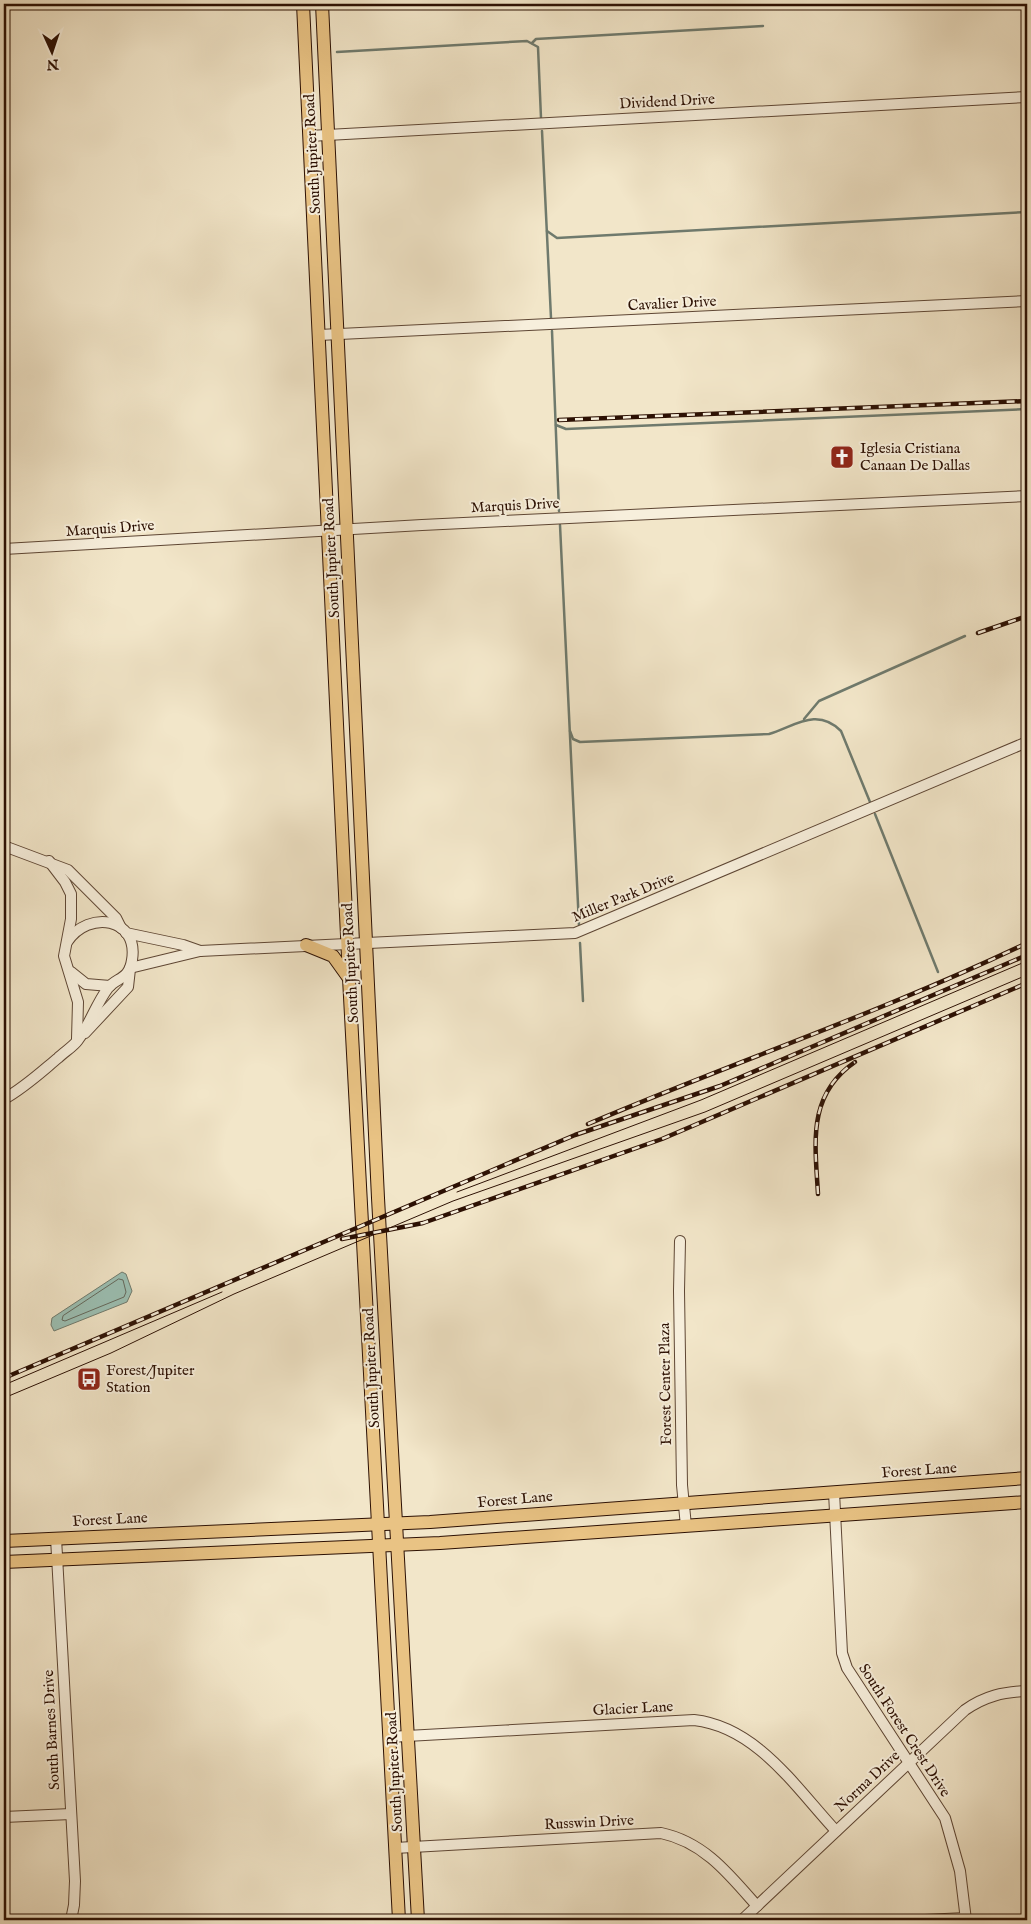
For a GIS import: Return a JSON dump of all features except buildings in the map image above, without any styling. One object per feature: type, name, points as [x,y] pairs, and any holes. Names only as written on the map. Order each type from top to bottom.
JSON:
[{"type":"main road","name":"South Jupiter Road","points":[[303,4],[348,978],[399,1920]]},
{"type":"main road","name":"South Jupiter Road","points":[[322,4],[355,736],[386,1351],[418,1920]]},
{"type":"main road","points":[[304,32],[323,31]]},
{"type":"main road","points":[[314,231],[332,231]]},
{"type":"main road","points":[[338,737],[355,736]]},
{"type":"main road","points":[[306,945],[333,956],[348,978]]},
{"type":"main road","points":[[356,1109],[374,1108]]},
{"type":"main road","points":[[368,1352],[386,1351]]},
{"type":"main road","name":"Forest Lane","points":[[4,1540],[396,1524],[1027,1478]]},
{"type":"main road","points":[[995,1480],[997,1504]]},
{"type":"main road","points":[[4,1562],[379,1546],[1027,1502]]},
{"type":"street","name":"Dividend Drive","points":[[309,136],[1027,97]]},
{"type":"street","name":"Cavalier Drive","points":[[319,335],[1027,301]]},
{"type":"street","name":"Marquis Drive","points":[[4,549],[346,529],[1027,496]]},
{"type":"street","name":"Miller Park Drive","points":[[200,951],[575,933],[589,929],[1027,742]]},
{"type":"street","points":[[4,846],[68,870],[116,918],[124,931],[132,954],[128,987],[78,1040],[21,1090],[4,1100]]},
{"type":"street","points":[[49,862],[65,882],[71,894],[71,919],[64,956],[78,1002],[76,1030],[78,1040]]},
{"type":"street","points":[[67,942],[75,931],[90,922],[109,922],[124,931],[200,951]]},
{"type":"street","points":[[68,970],[79,981],[86,984],[110,986],[119,982],[130,968],[200,951]]},
{"type":"street","points":[[78,1040],[94,1009],[110,986]]},
{"type":"street","name":"Forest Center Plaza","points":[[680,1241],[682,1502],[686,1526]]},
{"type":"street","name":"South Forest Crest Drive","points":[[834,1492],[842,1653],[847,1668],[909,1761],[944,1818],[952,1836],[964,1890],[965,1919]]},
{"type":"street","name":"South Barnes Drive","points":[[56,1538],[75,1881],[74,1906],[71,1920]]},
{"type":"street","name":"Norma Drive","points":[[742,1920],[965,1710],[981,1699],[1005,1692],[1027,1692]]},
{"type":"street","name":"Glacier Lane","points":[[389,1737],[684,1720],[710,1722],[745,1737],[767,1756],[836,1831]]},
{"type":"street","points":[[4,1817],[71,1814]]},
{"type":"street","name":"Russwin Drive","points":[[395,1848],[661,1833],[672,1835],[697,1846],[714,1859],[757,1906]]},
{"type":"street","points":[[925,1920],[965,1919]]},
{"type":"water","points":[[122,1272],[126,1274],[132,1291],[127,1302],[54,1331],[51,1325],[52,1318]]},
{"type":"waterway","points":[[532,43],[536,39],[763,26]]},
{"type":"waterway","points":[[337,52],[527,41],[538,47],[541,118]]},
{"type":"waterway","points":[[542,131],[551,318]]},
{"type":"waterway","points":[[547,231],[557,238],[1027,212]]},
{"type":"waterway","points":[[552,331],[559,511]]},
{"type":"waterway","points":[[556,425],[566,429],[1027,409]]},
{"type":"waterway","points":[[560,525],[579,925]]},
{"type":"waterway","points":[[804,719],[819,701],[965,636]]},
{"type":"waterway","points":[[570,731],[573,739],[580,742],[769,734],[806,720],[823,720],[841,731],[870,802]]},
{"type":"waterway","points":[[875,814],[938,972]]},
{"type":"waterway","points":[[580,943],[583,1001]]},
{"type":"tram line","points":[[457,1192],[701,1100],[1027,961]]},
{"type":"tram line","points":[[4,1398],[111,1353],[234,1294],[453,1201],[705,1112],[1027,975]]},
{"type":"tram line","points":[[4,1385],[222,1292]]},
{"type":"railway","points":[[559,420],[1027,401]]},
{"type":"railway","points":[[978,633],[1027,616]]},
{"type":"railway","points":[[588,1124],[864,1014],[1027,943]]},
{"type":"railway","points":[[4,1378],[575,1135],[720,1086],[1027,955]]},
{"type":"railway","points":[[342,1239],[423,1223],[662,1139],[1027,983]]},
{"type":"railway","points":[[818,1194],[816,1138],[817,1121],[821,1105],[829,1089],[840,1075],[855,1062]]},
{"type":"place","name":"Iglesia Cristiana Canaan De Dallas","points":[[842,457]]},
{"type":"place","name":"Forest/Jupiter Station","points":[[89,1379]]}]
